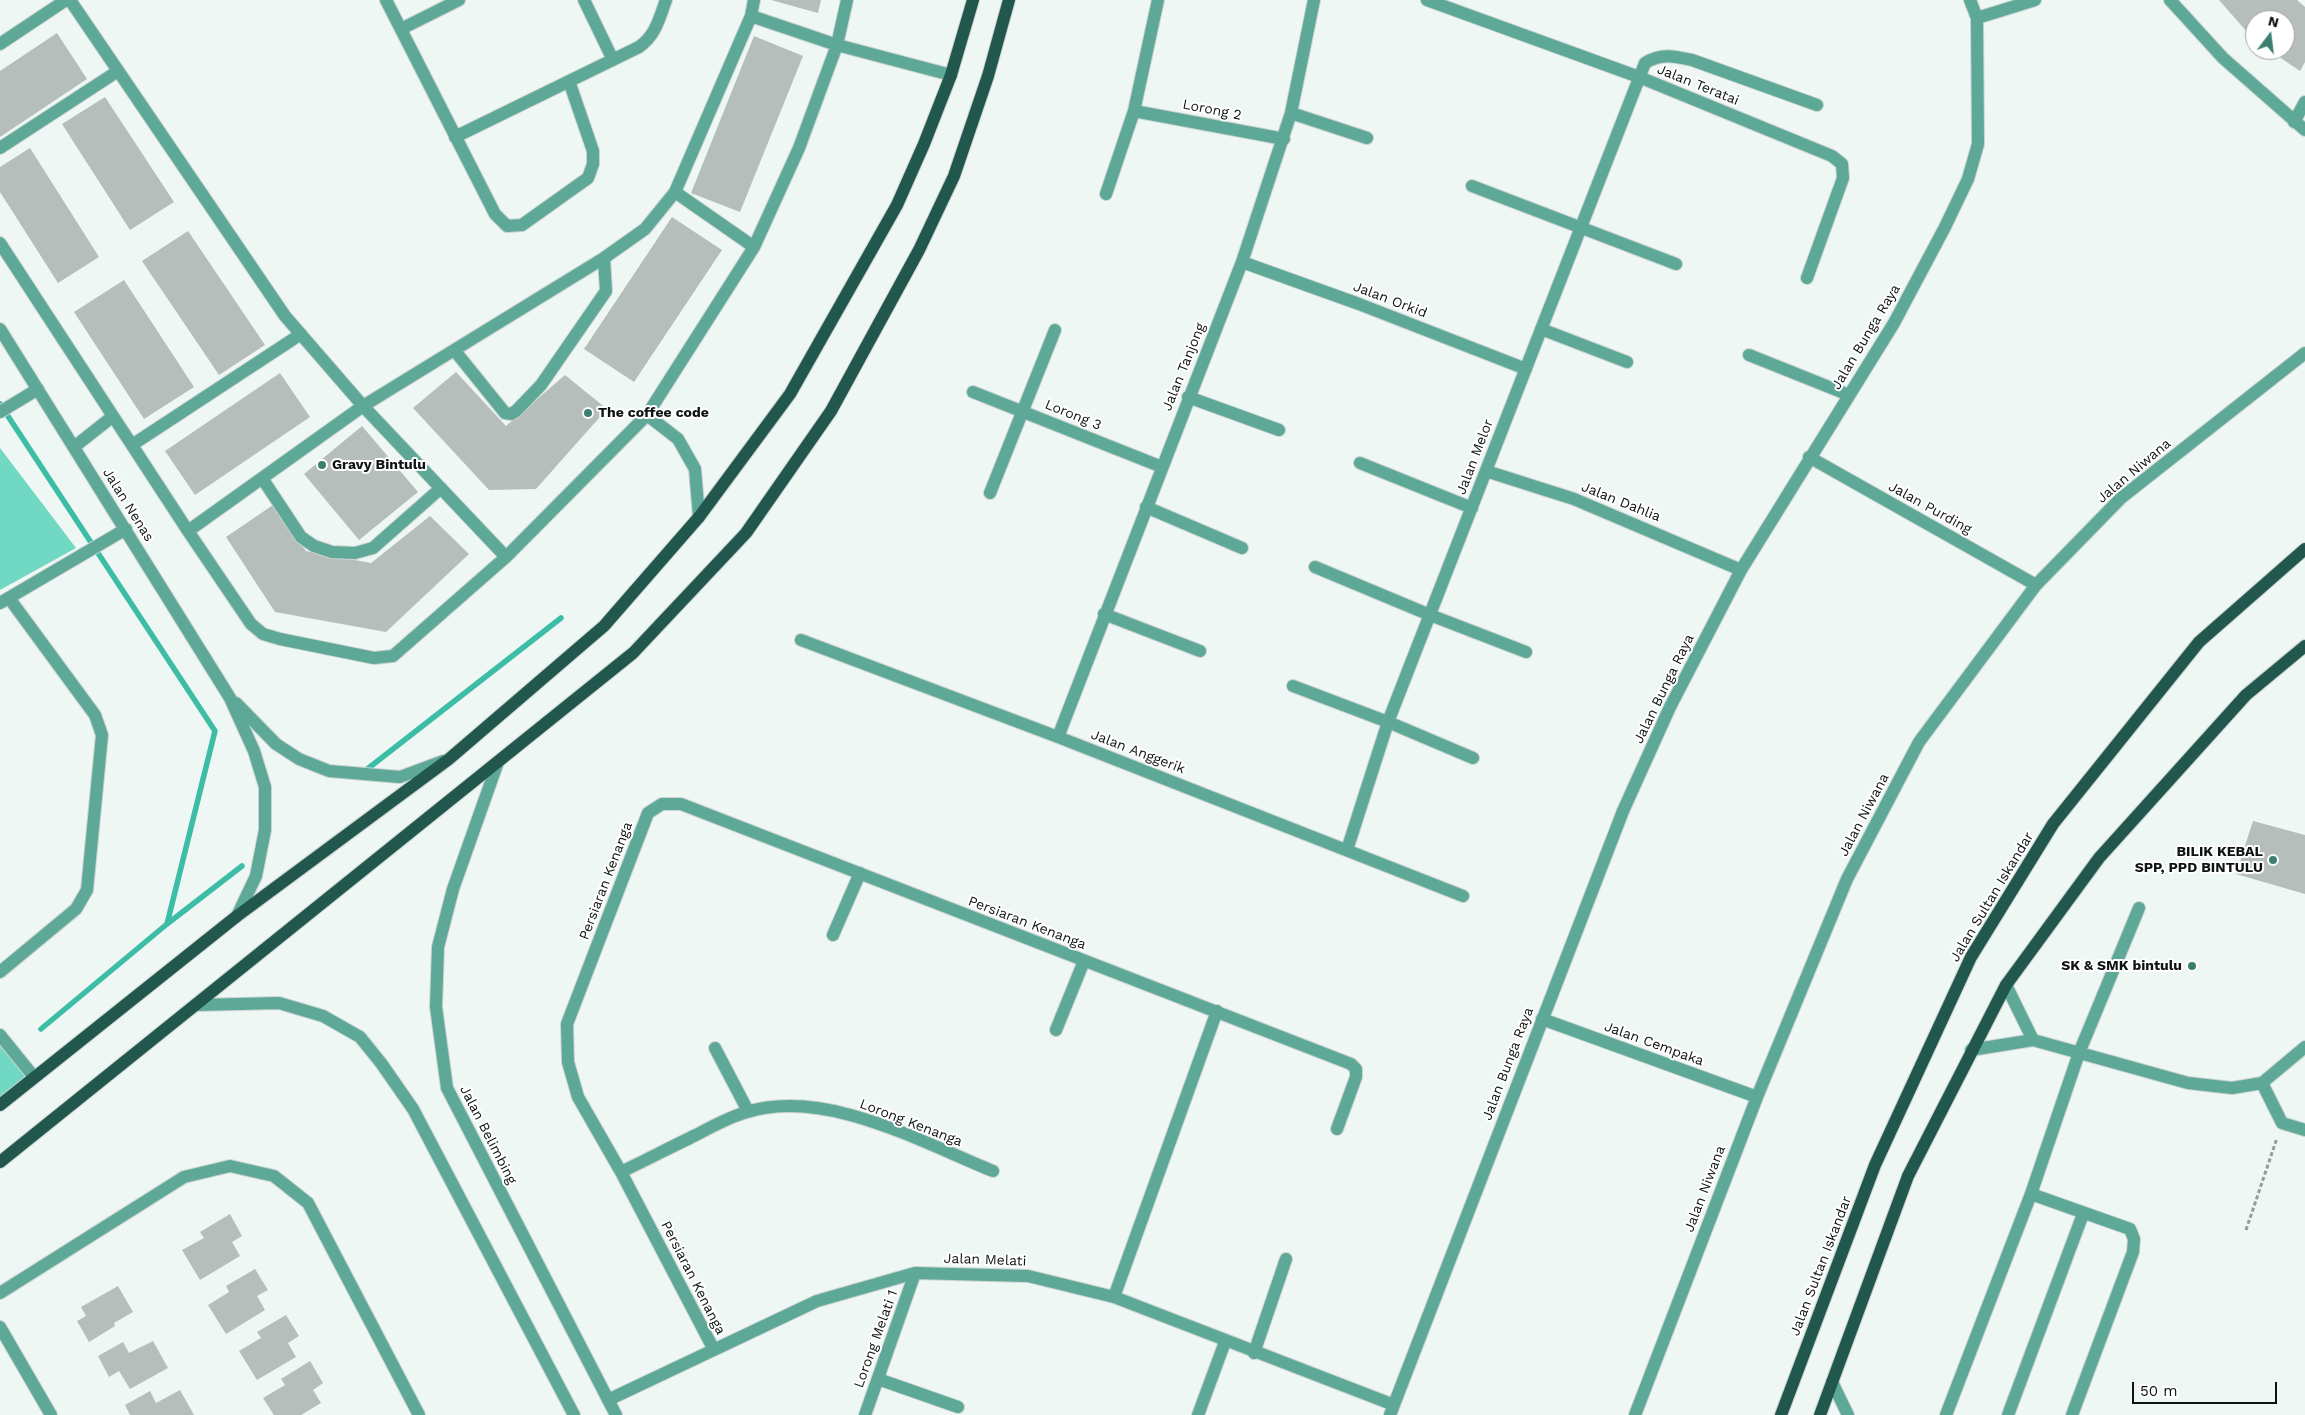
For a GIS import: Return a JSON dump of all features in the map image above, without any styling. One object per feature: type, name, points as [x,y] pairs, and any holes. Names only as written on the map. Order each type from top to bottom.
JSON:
[{"type":"main road","points":[[0,1105],[237,916],[449,759],[604,626],[699,518],[790,394],[897,205],[924,144],[951,75],[973,0]]},
{"type":"main road","points":[[0,1162],[633,653],[746,532],[831,411],[919,250],[954,176],[988,76],[1009,0]]},
{"type":"main road","name":"Jalan Sultan Iskandar","points":[[1781,1415],[1840,1254],[1876,1165],[1971,957],[2053,824],[2199,642],[2305,549]]},
{"type":"main road","points":[[1820,1415],[1908,1176],[2006,985],[2098,858],[2246,695],[2305,646]]},
{"type":"street","points":[[0,44],[66,0]]},
{"type":"street","points":[[70,0],[285,316],[363,406],[506,557]]},
{"type":"street","points":[[386,0],[495,214],[507,226],[522,225],[588,178],[593,151],[569,81]]},
{"type":"street","points":[[401,29],[460,0]]},
{"type":"street","points":[[584,0],[613,60]]},
{"type":"street","points":[[455,137],[613,60],[649,40],[656,29],[666,0]]},
{"type":"street","points":[[188,532],[363,406],[456,351],[604,258],[645,228],[675,192],[751,16],[754,0]]},
{"type":"street","points":[[0,243],[112,417],[251,624],[263,634],[280,639],[374,658],[393,656],[506,557],[647,415],[754,247],[799,148],[837,46],[847,0]]},
{"type":"street","points":[[1106,194],[1134,111],[1158,0]]},
{"type":"street","name":"Jalan Tanjong","points":[[1058,737],[1188,397],[1242,262],[1284,139],[1314,0]]},
{"type":"street","name":"Jalan Teratai","points":[[1427,0],[1639,77],[1832,156],[1842,164],[1842,178],[1807,278]]},
{"type":"street","name":"Jalan Bunga Raya","points":[[1392,1410],[1623,812],[1670,707],[1741,570],[1809,457],[1894,323],[1968,179],[1978,144],[1977,18],[1970,0]]},
{"type":"street","points":[[1977,18],[2035,0]]},
{"type":"street","points":[[2170,0],[2223,58],[2305,130]]},
{"type":"street","points":[[751,16],[837,46],[951,75]]},
{"type":"street","name":"Jalan Melor","points":[[1347,850],[1388,722],[1645,64],[1660,56],[1692,60],[1817,105]]},
{"type":"street","points":[[0,148],[118,71]]},
{"type":"street","points":[[2294,122],[2305,102]]},
{"type":"street","name":"Lorong 2","points":[[1134,111],[1284,139]]},
{"type":"street","points":[[1291,113],[1367,138]]},
{"type":"street","points":[[1472,186],[1676,264]]},
{"type":"street","points":[[675,192],[754,247]]},
{"type":"street","points":[[456,351],[505,413],[511,414],[516,411],[541,385],[606,291],[604,258]]},
{"type":"street","name":"Jalan Orkid","points":[[1242,262],[1359,304],[1526,369]]},
{"type":"street","name":"Jalan Nenas","points":[[0,329],[230,698],[254,751],[265,787],[265,830],[256,876],[237,916]]},
{"type":"street","points":[[1541,329],[1627,362]]},
{"type":"street","points":[[990,493],[1021,411],[1055,330]]},
{"type":"street","points":[[132,445],[301,334]]},
{"type":"street","name":"Jalan Niwana","points":[[1635,1415],[1756,1097],[1847,879],[1919,742],[2036,585],[2121,498],[2305,353]]},
{"type":"street","points":[[1749,355],[1849,396]]},
{"type":"street","points":[[0,412],[38,388]]},
{"type":"street","name":"Lorong 3","points":[[974,392],[1162,466]]},
{"type":"street","points":[[1188,397],[1279,430]]},
{"type":"street","points":[[647,415],[678,439],[695,470],[699,518]]},
{"type":"street","points":[[74,447],[112,417]]},
{"type":"street","name":"Jalan Purding","points":[[1809,457],[2036,585]]},
{"type":"street","points":[[1360,463],[1472,508]]},
{"type":"street","name":"Jalan Dahlia","points":[[1486,471],[1574,499],[1741,570]]},
{"type":"street","points":[[262,478],[302,537],[314,546],[332,552],[355,554],[373,548],[441,488]]},
{"type":"street","points":[[1146,507],[1242,548]]},
{"type":"street","points":[[0,972],[76,908],[87,890],[102,735],[94,715],[5,600],[126,529]]},
{"type":"street","points":[[1315,567],[1430,615],[1526,652]]},
{"type":"street","points":[[1104,614],[1200,651]]},
{"type":"street","name":"Jalan Anggerik","points":[[801,640],[1058,737],[1463,896]]},
{"type":"street","points":[[1293,686],[1388,722],[1473,758]]},
{"type":"street","name":"Jalan Nenas","points":[[230,698],[276,744],[299,758],[329,772],[400,777],[449,759]]},
{"type":"street","name":"Jalan Belimbing","points":[[498,762],[456,881],[438,947],[436,1007],[447,1088],[616,1415]]},
{"type":"street","name":"Persiaran Kenanga","points":[[714,1350],[621,1172],[578,1096],[568,1062],[567,1024],[648,813],[662,804],[681,804],[1351,1064],[1356,1069],[1356,1077],[1337,1129]]},
{"type":"street","points":[[833,934],[860,873]]},
{"type":"street","points":[[1946,1415],[2031,1194],[2079,1052],[2140,908]]},
{"type":"street","points":[[1056,1030],[1084,961]]},
{"type":"street","points":[[2006,985],[2034,1040]]},
{"type":"street","points":[[197,1005],[279,1003],[323,1016],[360,1037],[413,1110],[574,1415]]},
{"type":"street","points":[[1114,1297],[1217,1011]]},
{"type":"street","name":"Jalan Cempaka","points":[[1542,1019],[1756,1097]]},
{"type":"street","points":[[0,1035],[34,1077]]},
{"type":"street","points":[[1971,1050],[2034,1040],[2188,1083],[2232,1088],[2262,1083],[2305,1047]]},
{"type":"street","points":[[715,1048],[748,1111]]},
{"type":"street","points":[[2262,1083],[2282,1123],[2305,1130]]},
{"type":"street","name":"Lorong Kenanga","points":[[621,1172],[728,1118],[748,1111],[773,1106],[800,1106],[835,1110],[872,1121],[993,1171]]},
{"type":"street","points":[[0,1293],[184,1177],[230,1166],[274,1176],[308,1203],[419,1415]]},
{"type":"street","points":[[2031,1194],[2083,1214],[2130,1229],[2134,1239],[2133,1252],[2072,1415]]},
{"type":"street","points":[[2008,1415],[2083,1214]]},
{"type":"street","points":[[1254,1353],[1286,1259]]},
{"type":"street","name":"Jalan Melati","points":[[608,1400],[817,1301],[915,1273],[1028,1276],[1114,1297],[1392,1410]]},
{"type":"street","name":"Lorong Melati 1","points":[[864,1415],[915,1273]]},
{"type":"street","points":[[0,1327],[50,1415]]},
{"type":"street","points":[[1198,1415],[1225,1342]]},
{"type":"street","points":[[878,1378],[958,1407]]},
{"type":"street","points":[[1832,1382],[1848,1415]]},
{"type":"path","points":[[2246,1230],[2282,1123]]},
{"type":"green space","points":[[0,448],[76,548],[0,590]]},
{"type":"green space","points":[[0,1035],[34,1077],[0,1103]]},
{"type":"building","points":[[771,0],[821,0],[818,13]]},
{"type":"building","points":[[2219,0],[2297,0],[2305,7],[2305,62],[2300,71],[2284,60],[2295,60],[2295,10],[2245,10],[2245,30]]},
{"type":"building","points":[[57,33],[87,79],[0,137],[0,71]]},
{"type":"building","points":[[754,36],[803,56],[740,212],[691,193]]},
{"type":"building","points":[[105,97],[174,202],[130,230],[62,124]]},
{"type":"building","points":[[30,148],[99,257],[58,283],[0,192],[0,167]]},
{"type":"building","points":[[672,217],[722,250],[634,382],[584,349]]},
{"type":"building","points":[[188,231],[265,345],[219,375],[142,261]]},
{"type":"building","points":[[124,280],[194,387],[144,419],[74,312]]},
{"type":"building","points":[[456,372],[506,426],[565,375],[607,409],[536,489],[489,490],[413,408]]},
{"type":"building","points":[[280,373],[310,417],[195,495],[165,451]]},
{"type":"building","points":[[362,426],[418,492],[359,540],[304,474]]},
{"type":"building","points":[[273,505],[306,551],[371,563],[430,516],[469,554],[386,632],[275,612],[226,537]]},
{"type":"building","name":"BILIK KEBAL SPP, PPD BINTULU","points":[[2253,821],[2305,835],[2305,894],[2236,874]]},
{"type":"building","points":[[230,1214],[242,1236],[232,1242],[240,1256],[200,1280],[182,1250],[204,1238],[200,1232]]},
{"type":"building","points":[[255,1269],[268,1290],[257,1296],[265,1310],[226,1334],[208,1305],[229,1292],[226,1286]]},
{"type":"building","points":[[118,1286],[133,1312],[114,1323],[115,1326],[89,1342],[77,1321],[86,1316],[81,1307]]},
{"type":"building","points":[[286,1315],[299,1336],[288,1343],[296,1357],[257,1380],[239,1351],[261,1338],[257,1332]]},
{"type":"building","points":[[153,1341],[168,1368],[130,1389],[119,1371],[109,1377],[98,1356],[123,1342],[129,1353]]},
{"type":"building","points":[[310,1361],[323,1383],[313,1390],[321,1403],[301,1415],[274,1415],[263,1398],[285,1385],[281,1379]]},
{"type":"building","points":[[180,1390],[194,1415],[130,1415],[125,1405],[150,1391],[156,1403]]},
{"type":"waterway","points":[[0,404],[215,731],[167,924]]},
{"type":"waterway","points":[[366,770],[561,618]]},
{"type":"waterway","points":[[41,1029],[167,924],[242,866]]},
{"type":"place","name":"The coffee code","points":[[588,413]]},
{"type":"place","name":"Gravy Bintulu","points":[[322,465]]},
{"type":"place","name":"BILIK KEBAL SPP, PPD BINTULU","points":[[2273,860]]},
{"type":"place","name":"SK & SMK bintulu","points":[[2192,966]]}]
